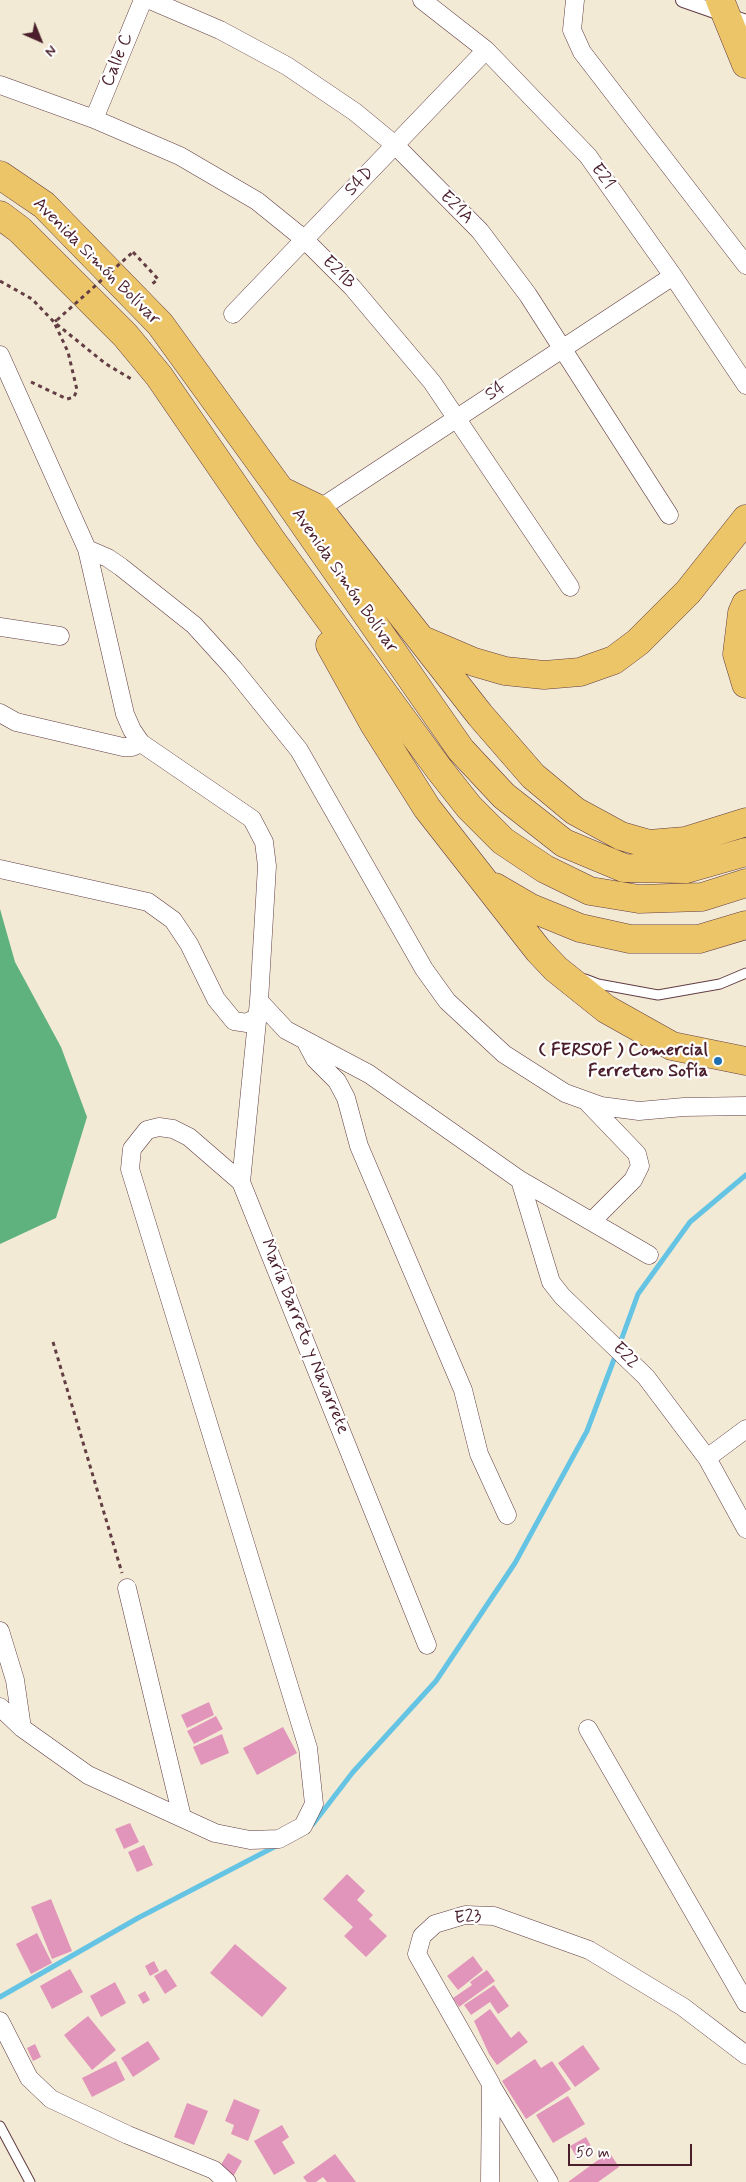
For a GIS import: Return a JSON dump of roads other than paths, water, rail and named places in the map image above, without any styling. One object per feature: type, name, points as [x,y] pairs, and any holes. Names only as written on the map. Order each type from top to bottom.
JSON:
[{"type":"highway","points":[[711,3],[746,64]]},
{"type":"highway","name":"Avenida Simón Bolívar","points":[[0,175],[44,205],[160,324],[281,491],[462,750],[504,796],[564,843],[624,868],[686,869],[746,852]]},
{"type":"highway","name":"Avenida Simón Bolívar","points":[[0,215],[20,230],[125,335],[159,376],[270,538],[439,769],[469,807],[503,841],[545,869],[590,891],[639,899],[702,897],[746,883]]},
{"type":"highway","points":[[281,491],[319,509],[480,715],[533,776],[575,811],[620,836],[649,844],[685,841],[746,822]]},
{"type":"highway","points":[[423,640],[474,662],[515,672],[544,675],[580,672],[614,660],[638,642],[688,592],[746,520]]},
{"type":"highway","points":[[270,538],[374,724],[416,792],[479,877],[538,950],[556,969],[606,1009],[672,1046],[746,1061]]},
{"type":"highway","points":[[746,604],[742,613],[737,654],[746,684]]},
{"type":"highway","points":[[479,877],[532,908],[580,928],[630,939],[699,940],[746,925]]},
{"type":"street","name":"Calle C","points":[[94,119],[143,0]]},
{"type":"street","name":"E21A","points":[[150,0],[220,30],[287,66],[355,112],[395,145],[480,231],[528,295],[669,514]]},
{"type":"street","name":"E21","points":[[422,0],[486,50],[588,156],[673,276],[746,385]]},
{"type":"street","points":[[575,0],[572,30],[582,52],[746,265]]},
{"type":"street","points":[[684,0],[711,3],[746,22]]},
{"type":"street","name":"S4D","points":[[233,314],[486,50]]},
{"type":"street","name":"E21B","points":[[0,85],[94,119],[180,156],[257,201],[304,239],[352,287],[432,382],[570,587]]},
{"type":"street","name":"S4","points":[[319,509],[673,276]]},
{"type":"street","name":"María Barreto y Navarrete","points":[[0,355],[88,549],[125,714],[142,743],[252,819],[264,842],[267,866],[258,1009],[241,1182],[427,1645]]},
{"type":"street","points":[[88,549],[108,558],[121,567],[194,625],[233,668],[299,750],[424,969],[447,1001],[504,1054],[565,1093],[601,1106],[639,1111],[684,1107],[746,1106]]},
{"type":"street","points":[[0,628],[60,636]]},
{"type":"street","points":[[0,713],[16,722],[123,747],[132,747],[142,743]]},
{"type":"street","points":[[0,870],[148,902],[173,920],[189,944],[216,999],[234,1021],[247,1023],[258,1009],[306,1042],[369,1074],[520,1180],[649,1255]]},
{"type":"street","points":[[306,1042],[315,1059],[337,1082],[346,1098],[359,1146],[463,1390],[479,1454],[507,1515]]},
{"type":"street","points":[[586,1100],[636,1154],[640,1166],[632,1180],[592,1221]]},
{"type":"street","points":[[0,1707],[22,1728],[88,1775],[182,1816],[215,1833],[250,1840],[279,1839],[303,1826],[314,1804],[308,1748],[130,1169],[132,1149],[147,1130],[159,1127],[173,1129],[189,1137],[241,1182]]},
{"type":"street","name":"E22","points":[[520,1180],[551,1282],[562,1296],[646,1377],[707,1458],[746,1529]]},
{"type":"street","points":[[707,1458],[746,1429]]},
{"type":"street","points":[[127,1588],[182,1816]]},
{"type":"street","points":[[0,1631],[15,1680],[22,1728]]},
{"type":"street","points":[[588,1730],[746,2003]]},
{"type":"street","name":"E23","points":[[490,2182],[491,2084],[418,1954],[422,1936],[435,1924],[465,1916],[494,1916],[589,1950],[683,2007],[746,2055]]},
{"type":"street","points":[[0,2021],[29,2078],[51,2099],[128,2135],[214,2170],[227,2182]]},
{"type":"street","points":[[491,2084],[549,2182]]},
{"type":"lane","points":[[556,969],[598,984],[658,995],[720,984],[746,974]]},
{"type":"lane","points":[[0,2126],[30,2182]]},
{"type":"waterway","points":[[619,1346],[638,1294],[690,1222],[746,1175]]},
{"type":"waterway","points":[[313,1824],[353,1772],[436,1681],[515,1563],[587,1431],[616,1354]]},
{"type":"waterway","points":[[0,1997],[138,1918],[278,1845]]},
{"type":"place","name":"( FERSOF ) Comercial Ferretero Sofía","points":[[718,1061]]}]
